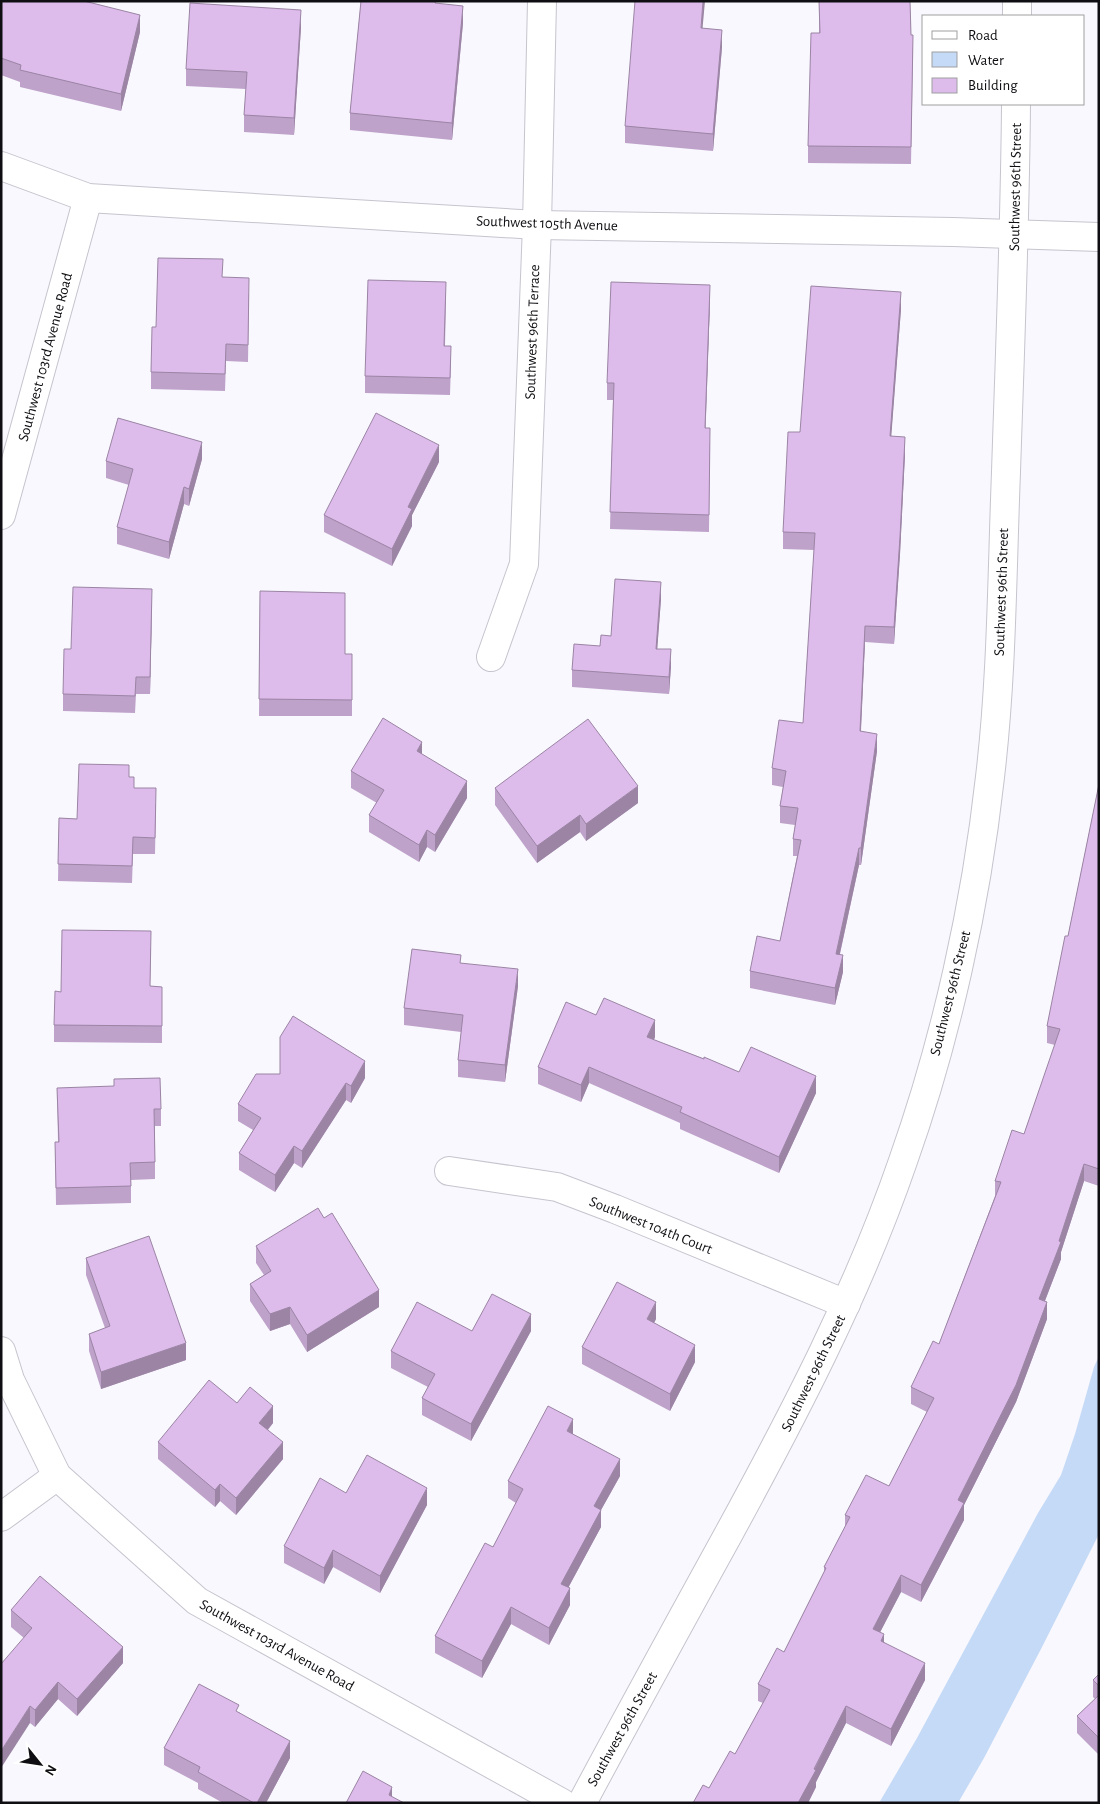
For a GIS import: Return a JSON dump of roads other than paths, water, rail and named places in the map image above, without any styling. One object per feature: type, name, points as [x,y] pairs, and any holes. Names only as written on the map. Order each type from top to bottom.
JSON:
[{"type":"street","name":"Southwest 96th Terrace","points":[[491,657],[524,564],[537,224],[542,1]]},
{"type":"street","points":[[1017,15],[1018,1]]},
{"type":"street","name":"Southwest 96th Street","points":[[582,1803],[816,1370],[880,1225],[905,1158],[930,1076],[966,931],[980,851],[990,775],[999,668],[1014,234],[1016,105]]},
{"type":"street","name":"Southwest 105th Avenue","points":[[1,166],[88,198],[537,224],[1099,237]]},
{"type":"street","name":"Southwest 103rd Avenue Road","points":[[1,515],[88,198]]},
{"type":"street","name":"Southwest 104th Court","points":[[449,1171],[557,1188],[624,1212],[846,1304]]},
{"type":"street","name":"Southwest 103rd Avenue Road","points":[[1,1351],[10,1380],[57,1476],[197,1601],[562,1803]]},
{"type":"street","points":[[1,1517],[57,1476]]},
{"type":"water","points":[[1099,1356],[1099,1534],[984,1758],[958,1803],[879,1803],[917,1738],[1038,1513],[1061,1475]]}]
